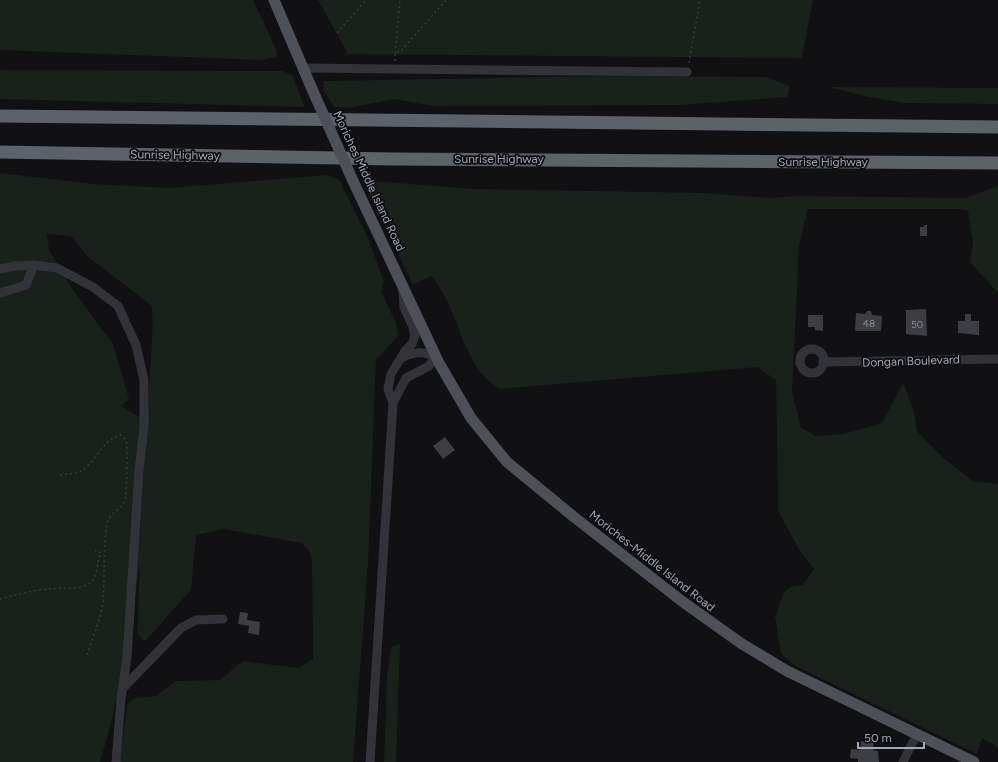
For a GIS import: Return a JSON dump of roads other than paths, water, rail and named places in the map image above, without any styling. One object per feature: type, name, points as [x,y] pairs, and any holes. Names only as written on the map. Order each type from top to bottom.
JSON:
[{"type":"highway","points":[[0,116],[998,127]]},
{"type":"highway","name":"Sunrise Highway","points":[[0,152],[401,159],[998,163]]},
{"type":"main road","points":[[274,0],[302,68]]},
{"type":"main road","name":"Moriches Middle Island Road","points":[[302,68],[402,284]]},
{"type":"main road","name":"Moriches-Middle Island Road","points":[[402,284],[435,356],[471,418],[491,445],[507,462],[574,517],[689,607],[760,655],[811,683],[974,762]]},
{"type":"street","points":[[302,68],[687,72]]},
{"type":"street","points":[[0,269],[14,266],[34,265],[57,268],[93,287],[118,306],[136,345],[144,380],[144,426],[139,470],[127,657],[122,688],[116,762]]},
{"type":"street","points":[[0,293],[26,285],[34,265]]},
{"type":"street","points":[[370,762],[393,403],[388,389],[391,374],[415,336],[413,327],[404,307],[402,284]]},
{"type":"street","points":[[393,403],[406,378],[429,366],[435,356],[425,352],[415,352],[403,357]]},
{"type":"street","name":"Dongan Boulevard","points":[[823,362],[998,359]]},
{"type":"street","points":[[122,688],[181,628],[196,620],[223,620]]},
{"type":"street","points":[[904,762],[917,734]]}]
